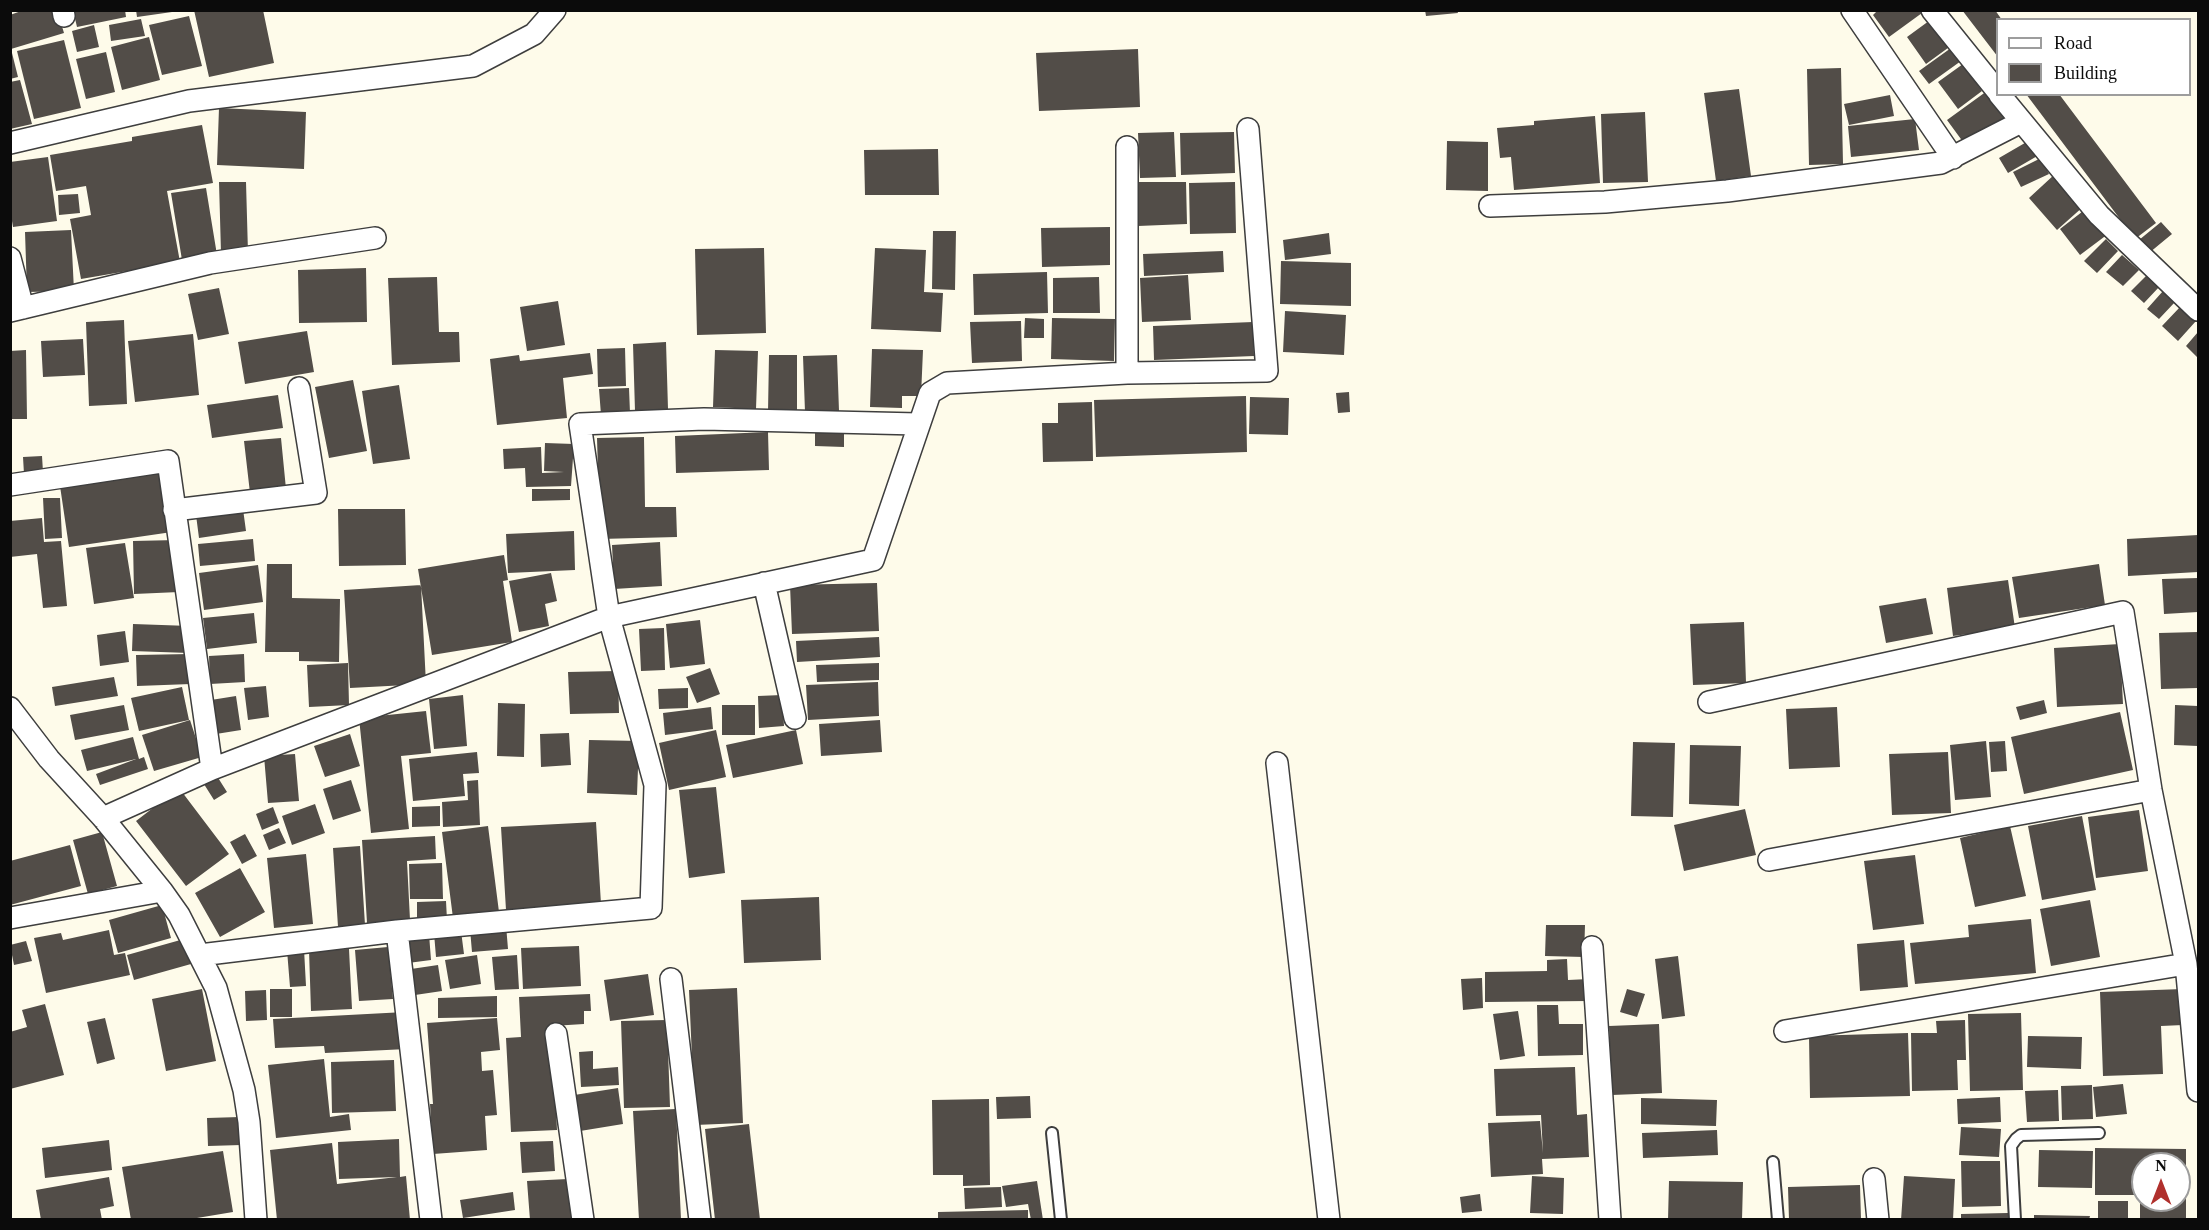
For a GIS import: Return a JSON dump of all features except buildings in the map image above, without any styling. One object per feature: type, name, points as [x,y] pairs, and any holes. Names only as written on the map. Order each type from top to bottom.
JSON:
[{"type":"street","points":[[10,143],[189,101],[473,66],[534,34],[555,10]]},
{"type":"street","points":[[1852,10],[1953,158]]},
{"type":"street","points":[[1932,10],[1996,90]]},
{"type":"street","points":[[2000,96],[2099,215],[2199,310]]},
{"type":"street","points":[[1490,206],[1605,202],[1727,191],[1941,163],[2021,122]]},
{"type":"street","points":[[103,818],[212,769],[609,618],[873,560],[930,393],[947,383],[1126,373],[1267,371],[1248,129]]},
{"type":"street","points":[[1126,147],[1126,373]]},
{"type":"street","points":[[10,258],[17,309],[210,263],[375,238]]},
{"type":"street","points":[[174,510],[316,493],[299,388]]},
{"type":"street","points":[[200,955],[397,931],[651,908],[655,785],[609,618],[580,424],[704,418],[918,424]]},
{"type":"street","points":[[10,485],[168,461],[212,769]]},
{"type":"street","points":[[764,583],[795,718]]},
{"type":"street","points":[[1709,702],[2122,612],[2151,790],[2186,964],[2199,1091]]},
{"type":"street","points":[[10,708],[49,759],[103,818],[162,891],[179,915],[216,988],[244,1090],[249,1122],[256,1220]]},
{"type":"street","points":[[1277,763],[1329,1220]]},
{"type":"street","points":[[1769,860],[2151,790]]},
{"type":"street","points":[[10,918],[162,891]]},
{"type":"street","points":[[397,931],[431,1220]]},
{"type":"street","points":[[1592,947],[1611,1220]]},
{"type":"street","points":[[1785,1031],[2186,964]]},
{"type":"street","points":[[671,979],[700,1220]]},
{"type":"street","points":[[556,1034],[582,1220]]},
{"type":"street","points":[[1874,1179],[1878,1220]]},
{"type":"lane","points":[[1052,1133],[1061,1220]]},
{"type":"lane","points":[[2015,1220],[2011,1146],[2016,1139],[2021,1135],[2099,1133]]},
{"type":"lane","points":[[1773,1162],[1779,1220]]}]
